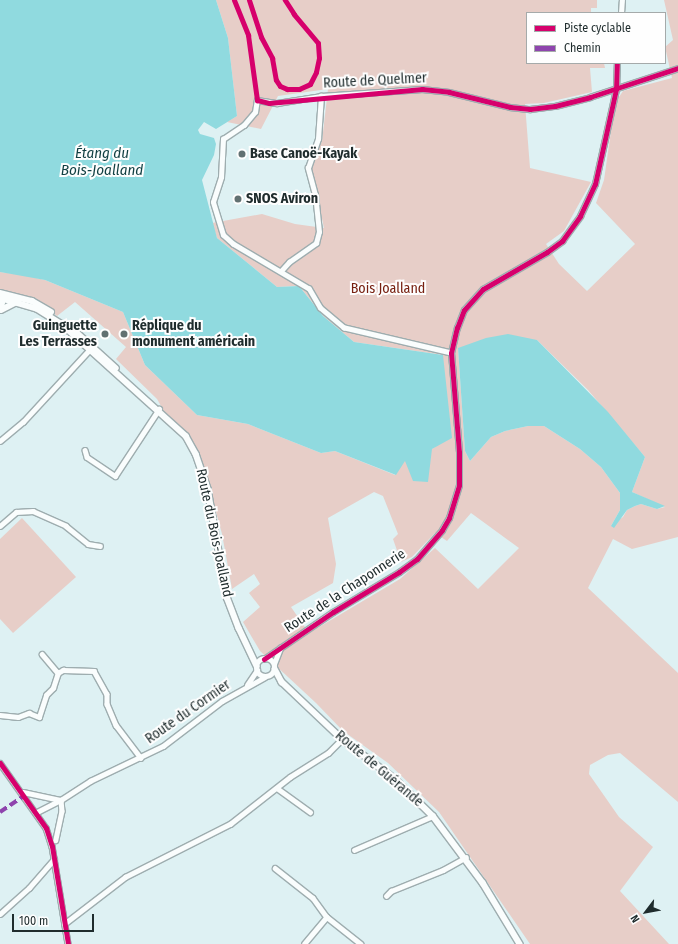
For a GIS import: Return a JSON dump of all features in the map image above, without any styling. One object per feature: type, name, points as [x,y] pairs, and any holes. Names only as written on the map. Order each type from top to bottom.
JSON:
[{"type":"street","points":[[621,12],[622,0]]},
{"type":"street","name":"Route de la Chaponnerie","points":[[263,659],[399,572],[417,559],[442,530],[449,518],[458,485],[459,452],[451,353],[457,328],[472,299],[498,280],[547,252],[562,241],[580,216],[595,184],[616,89],[618,64]]},
{"type":"street","name":"Route de Quelmer","points":[[281,272],[232,244],[223,235],[213,202],[214,193],[221,177],[223,139],[244,125],[255,112],[257,100],[278,103],[321,96],[422,89],[449,92],[510,107],[530,109],[555,106],[616,89],[678,68]]},
{"type":"street","points":[[321,96],[318,139],[308,168],[315,194],[319,232],[316,243],[288,262],[281,272],[309,289],[320,308],[344,328],[451,353]]},
{"type":"street","points":[[0,310],[2,296]]},
{"type":"street","name":"Route du Bois-Joalland","points":[[2,296],[18,300],[45,313],[107,360],[140,392]]},
{"type":"street","points":[[0,310],[18,300]]},
{"type":"street","points":[[0,441],[23,422],[92,348]]},
{"type":"street","name":"Route du Bois-Joalland","points":[[92,348],[159,409],[186,436],[196,454],[208,489],[224,583],[246,646],[257,668]]},
{"type":"street","points":[[85,450],[87,457],[115,476],[159,409]]},
{"type":"street","points":[[0,526],[16,512],[33,511],[66,526],[88,544],[100,546]]},
{"type":"street","points":[[246,646],[274,666]]},
{"type":"street","points":[[266,676],[274,666],[281,647]]},
{"type":"street","points":[[42,654],[58,673]]},
{"type":"street","points":[[247,686],[263,659]]},
{"type":"street","name":"Route de Guérande","points":[[274,666],[282,682],[342,739],[394,778],[433,816],[466,857],[520,944]]},
{"type":"street","name":"Route de Guérande","points":[[257,668],[266,676],[282,682]]},
{"type":"street","points":[[0,715],[18,717],[29,713],[39,717],[46,695],[53,688],[58,673],[63,670],[87,669],[97,672],[107,694],[107,704],[111,715],[124,737],[141,758]]},
{"type":"street","name":"Route du Cormier","points":[[37,812],[61,800],[90,781],[141,758],[163,746],[222,701],[266,676]]},
{"type":"street","points":[[64,924],[125,877],[230,824],[277,788],[328,753],[342,739]]},
{"type":"street","points":[[0,762],[37,812],[46,828],[54,859],[68,944]]},
{"type":"street","points":[[277,788],[310,812]]},
{"type":"street","points":[[23,792],[61,800],[62,811],[56,840]]},
{"type":"street","points":[[354,850],[433,816]]},
{"type":"street","points":[[386,896],[391,891],[444,870],[466,857]]},
{"type":"street","points":[[0,914],[29,888],[54,859]]},
{"type":"street","points":[[275,868],[313,898],[327,917],[361,944]]},
{"type":"street","points":[[304,944],[327,917]]},
{"type":"green space","name":"Bois Joalland","points":[[216,0],[597,0],[597,8],[591,8],[591,12],[526,12],[526,64],[604,64],[605,68],[590,68],[592,92],[544,103],[525,104],[530,168],[591,182],[564,231],[546,244],[559,264],[587,291],[635,244],[596,203],[604,180],[615,103],[623,91],[672,78],[666,46],[673,40],[664,0],[678,0],[678,537],[632,549],[613,539],[588,588],[678,673],[678,802],[620,753],[608,755],[590,765],[589,774],[619,817],[653,847],[620,891],[669,944],[530,944],[439,812],[388,763],[343,731],[316,703],[260,651],[243,622],[260,607],[249,593],[260,584],[254,574],[232,589],[222,534],[201,457],[195,446],[165,413],[157,399],[116,359],[126,347],[75,302],[57,316],[38,301],[0,289],[0,272],[23,275],[45,280],[123,312],[145,365],[197,415],[248,424],[321,453],[335,451],[395,475],[405,460],[432,449],[442,442],[443,355],[354,342],[323,316],[299,286],[277,287],[217,238],[212,223],[262,214],[295,224],[324,228],[311,167],[322,141],[328,89],[278,96],[261,129],[227,122],[237,116],[228,38]],"holes":[[[537,340],[588,390],[645,457],[632,492],[665,507],[657,509],[641,504],[635,506],[627,510],[623,517],[611,526],[620,510],[620,493],[601,467],[580,449],[544,426],[528,426],[505,431],[491,437],[470,461],[465,451],[458,348]],[[374,492],[383,496],[398,534],[393,539],[401,562],[412,557],[435,533],[447,541],[471,513],[519,548],[478,589],[435,548],[400,579],[309,633],[291,607],[333,583],[336,564],[328,518]]]},
{"type":"green space","points":[[22,518],[76,577],[13,633],[0,619],[0,539]]},
{"type":"water","name":"Étang du Bois-Joalland","points":[[0,0],[216,0],[228,38],[237,116],[216,129],[204,122],[198,130],[200,134],[214,138],[216,144],[214,155],[202,180],[217,238],[277,287],[299,286],[323,316],[354,342],[443,355],[452,438],[432,449],[428,482],[413,481],[405,461],[396,475],[335,451],[321,453],[248,424],[197,415],[145,365],[123,312],[45,280],[0,272]]},
{"type":"water","points":[[508,334],[537,340],[608,412],[645,457],[632,492],[665,506],[657,509],[641,504],[635,506],[627,510],[614,528],[611,526],[620,510],[620,493],[601,467],[580,449],[544,426],[528,426],[505,431],[491,437],[470,461],[465,451],[458,348],[486,338]]},
{"type":"marked path","points":[[0,812],[25,795]]},
{"type":"cycle path","points":[[234,0],[248,35],[257,100],[269,103],[422,89],[449,92],[510,107],[530,109],[555,106],[590,97],[678,68]]},
{"type":"cycle path","points":[[249,0],[261,37],[272,58],[276,80],[280,86],[287,89],[299,89],[310,84],[316,72],[319,58],[318,43],[294,14],[285,0]]},
{"type":"cycle path","points":[[264,659],[333,612],[399,572],[417,559],[442,530],[449,518],[459,485],[459,452],[451,353],[457,328],[464,310],[483,289],[547,252],[562,241],[580,216],[595,184],[616,89],[617,64]]},
{"type":"cycle path","points":[[0,763],[46,828],[52,846],[68,944]]},
{"type":"place","name":"Base Canoë-Kayak","points":[[242,154]]},
{"type":"place","name":"SNOS Aviron","points":[[238,199]]},
{"type":"place","name":"Guinguette Les Terrasses","points":[[105,334]]},
{"type":"place","name":"Réplique du monument américain","points":[[124,334]]}]
